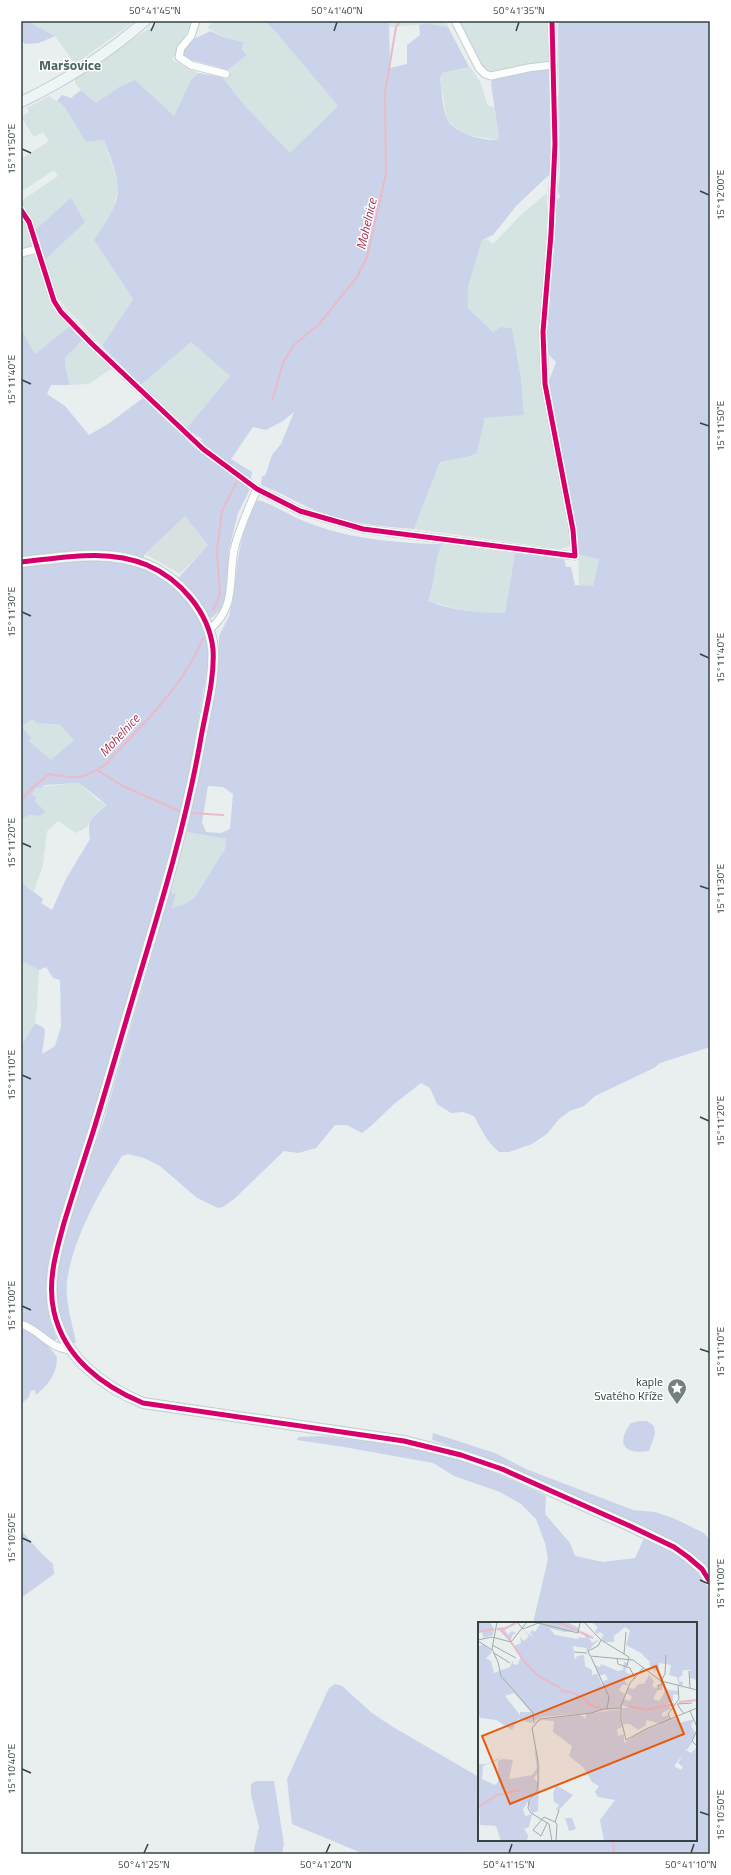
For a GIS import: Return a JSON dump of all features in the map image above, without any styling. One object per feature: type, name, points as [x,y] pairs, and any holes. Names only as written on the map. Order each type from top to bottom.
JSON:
[{"type":"street","points":[[21,102],[45,90],[94,60],[145,21]]},
{"type":"street","points":[[196,21],[191,36],[181,48],[179,57],[191,65],[226,74]]},
{"type":"street","points":[[455,21],[479,68],[485,74],[499,76],[528,68],[553,65]]},
{"type":"street","points":[[21,210],[29,222],[54,302],[61,312],[92,344],[203,449],[256,489],[300,511],[363,529],[575,556],[573,530],[545,384],[542,332],[551,234],[555,144],[552,21]]},
{"type":"street","points":[[21,253],[38,249]]},
{"type":"street","points":[[209,630],[219,622],[230,600],[234,551],[242,522],[256,489]]},
{"type":"street","points":[[21,562],[106,555],[126,558],[146,564],[169,577],[186,593],[203,616],[209,630],[213,648],[210,683],[182,829],[165,891],[77,1180],[54,1265],[51,1289],[54,1312],[60,1332],[71,1350],[90,1372],[109,1387],[143,1403],[404,1441],[462,1454],[502,1469],[674,1547],[702,1569],[710,1582]]},
{"type":"street","points":[[21,1324],[32,1329],[56,1347],[71,1350]]},
{"type":"shaded area","points":[[21,21],[27,21],[55,36],[39,43],[25,44],[21,40]]},
{"type":"shaded area","points":[[27,21],[135,21],[75,64],[55,36]]},
{"type":"shaded area","points":[[191,21],[190,26],[172,60],[198,73],[191,80],[174,116],[166,109],[119,87],[96,103],[75,83],[75,79],[79,74],[159,22]]},
{"type":"shaded area","points":[[214,21],[264,21],[274,30],[338,106],[290,154],[245,106],[222,77],[226,71],[247,55],[242,50],[243,42],[226,38],[207,28]]},
{"type":"shaded area","points":[[264,21],[389,21],[390,68],[407,64],[407,45],[420,35],[419,25],[426,23],[448,27],[469,67],[442,73],[440,79],[445,114],[450,124],[455,128],[469,135],[484,139],[497,140],[499,136],[491,84],[492,80],[523,72],[549,70],[551,173],[517,205],[493,235],[482,240],[468,287],[468,308],[493,332],[500,327],[512,328],[521,378],[524,415],[485,418],[477,453],[471,456],[440,462],[414,529],[364,524],[340,519],[317,511],[261,485],[262,476],[265,476],[272,455],[281,444],[294,412],[283,421],[266,430],[253,427],[231,459],[252,472],[249,491],[238,513],[229,550],[228,591],[220,610],[213,617],[200,622],[209,645],[207,670],[185,796],[149,925],[90,1125],[51,1248],[47,1272],[46,1294],[49,1316],[57,1339],[53,1341],[40,1330],[21,1321],[21,1047],[35,1023],[44,1028],[45,1032],[42,1054],[55,1046],[61,1027],[60,980],[53,978],[46,967],[39,970],[21,961],[21,882],[43,899],[41,903],[52,910],[66,879],[90,839],[89,827],[92,819],[107,805],[79,783],[45,785],[41,788],[37,787],[32,794],[36,797],[35,801],[45,813],[39,816],[30,815],[21,819],[21,331],[22,330],[35,354],[70,326],[82,340],[65,358],[70,385],[51,385],[47,394],[65,406],[89,435],[108,424],[143,398],[196,449],[202,439],[186,429],[230,376],[191,342],[141,385],[102,346],[133,299],[94,240],[116,202],[118,192],[115,171],[104,140],[86,142],[64,106],[57,101],[62,95],[71,98],[81,90],[96,103],[119,87],[135,80],[174,116],[191,80],[198,73],[222,77],[245,106],[290,153],[338,106],[274,30]],"holes":[[[185,516],[208,545],[172,585],[140,566],[145,554]],[[32,719],[37,723],[60,725],[74,740],[51,760],[29,741],[31,738],[22,727]]]},
{"type":"shaded area","points":[[389,21],[446,21],[448,27],[426,23],[419,25],[389,27]]},
{"type":"shaded area","points":[[459,21],[549,21],[550,61],[496,72],[487,71],[481,66]]},
{"type":"shaded area","points":[[558,21],[710,21],[710,1047],[660,1063],[654,1068],[595,1096],[584,1106],[570,1111],[559,1119],[547,1134],[532,1144],[509,1152],[499,1152],[491,1144],[474,1116],[463,1112],[451,1113],[437,1104],[430,1088],[421,1083],[394,1104],[362,1133],[347,1125],[335,1125],[316,1148],[298,1153],[284,1151],[234,1199],[223,1207],[218,1208],[197,1198],[160,1166],[144,1158],[128,1154],[122,1156],[88,1216],[70,1265],[67,1281],[67,1296],[76,1342],[73,1344],[58,1313],[55,1293],[58,1259],[75,1197],[103,1123],[170,892],[176,894],[172,908],[187,903],[195,897],[226,847],[226,839],[187,832],[217,679],[219,636],[229,616],[233,599],[238,558],[247,516],[258,500],[270,504],[301,520],[336,532],[381,540],[442,544],[437,558],[431,594],[428,601],[457,609],[485,613],[505,613],[515,553],[564,559],[566,567],[571,567],[575,585],[593,586],[599,559],[578,554],[577,528],[567,490],[549,381],[556,362],[549,355],[547,346],[546,320],[555,235],[557,200],[560,197],[558,191],[560,173]],"holes":[[[208,786],[223,787],[233,794],[230,829],[221,833],[206,832],[202,822]]]},
{"type":"shaded area","points":[[210,31],[226,38],[243,42],[242,50],[247,55],[226,71],[221,68],[184,58],[182,54],[186,45]]},
{"type":"shaded area","points":[[469,67],[480,82],[488,106],[494,107],[498,121],[499,136],[497,140],[468,135],[458,130],[447,120],[440,79],[442,73]]},
{"type":"shaded area","points":[[49,96],[64,106],[86,142],[104,140],[119,186],[112,213],[94,240],[133,299],[102,346],[66,308],[55,294],[45,260],[85,222],[71,199],[35,230],[21,203],[21,201],[58,176],[54,170],[21,192],[21,159],[49,141],[43,132],[34,137],[21,117],[29,112],[27,108]]},
{"type":"shaded area","points":[[547,193],[547,219],[540,329],[571,542],[568,547],[560,549],[414,529],[440,462],[471,456],[477,453],[485,418],[524,414],[521,378],[512,328],[500,327],[493,332],[468,308],[468,287],[482,240],[487,239],[493,244],[523,213]]},
{"type":"shaded area","points":[[71,198],[85,222],[45,260],[35,230]]},
{"type":"shaded area","points":[[21,216],[27,225],[32,244],[31,247],[21,250]]},
{"type":"shaded area","points":[[35,255],[48,297],[70,326],[35,354],[22,330],[21,331],[21,256]]},
{"type":"shaded area","points":[[82,340],[112,368],[89,384],[70,385],[65,358]]},
{"type":"shaded area","points":[[191,342],[230,376],[186,429],[141,385]]},
{"type":"shaded area","points":[[185,516],[208,545],[180,574],[145,554]]},
{"type":"shaded area","points":[[442,544],[515,553],[505,613],[473,613],[427,601],[432,591],[437,552]]},
{"type":"shaded area","points":[[578,554],[599,558],[593,587],[579,585]]},
{"type":"shaded area","points":[[32,719],[38,723],[60,725],[74,740],[51,761],[29,741],[22,727]]},
{"type":"shaded area","points":[[79,783],[95,798],[107,805],[94,815],[87,827],[76,833],[58,821],[47,831],[43,865],[34,891],[21,882],[21,819],[30,815],[39,816],[43,809],[35,801],[32,794],[37,787]]},
{"type":"shaded area","points":[[187,832],[226,839],[226,847],[195,897],[187,903],[172,908],[176,894],[170,892]]},
{"type":"shaded area","points":[[21,961],[39,970],[35,1023],[22,1047]]},
{"type":"shaded area","points":[[21,1328],[32,1333],[41,1340],[57,1357],[54,1374],[49,1382],[36,1395],[35,1390],[31,1391],[29,1397],[21,1404]]},
{"type":"shaded area","points":[[647,1421],[654,1426],[655,1434],[649,1451],[634,1451],[625,1446],[623,1442],[626,1430],[631,1423]]},
{"type":"shaded area","points":[[433,1433],[495,1453],[526,1469],[633,1510],[655,1512],[673,1518],[704,1533],[710,1541],[710,1570],[698,1558],[674,1543],[524,1474],[463,1450],[432,1440]]},
{"type":"shaded area","points":[[321,1436],[369,1441],[432,1452],[461,1460],[510,1479],[546,1496],[545,1514],[570,1543],[575,1556],[603,1562],[635,1558],[645,1536],[674,1552],[691,1565],[698,1573],[710,1593],[710,1854],[364,1854],[292,1824],[287,1779],[329,1688],[335,1684],[342,1686],[372,1713],[393,1727],[478,1776],[478,1841],[697,1841],[697,1622],[533,1622],[548,1559],[545,1543],[536,1519],[521,1504],[500,1492],[454,1476],[433,1463],[297,1440],[299,1437]]},
{"type":"shaded area","points":[[21,1530],[40,1552],[53,1564],[54,1574],[21,1598]]},
{"type":"shaded area","points":[[256,1781],[274,1781],[284,1844],[282,1854],[253,1854],[259,1827],[251,1795],[251,1784]]},
{"type":"waterway","name":"Mohelnice","points":[[272,401],[283,363],[294,345],[319,324],[357,277],[367,257],[386,174],[385,93],[396,27],[400,21]]},
{"type":"waterway","name":"Mohelnice","points":[[213,610],[220,594],[217,551],[222,511],[236,483]]},
{"type":"waterway","name":"Mohelnice","points":[[21,800],[32,788],[49,774],[66,777],[85,776],[106,764],[173,690],[195,656],[203,638]]},
{"type":"waterway","points":[[97,770],[121,785],[181,812]]},
{"type":"waterway","points":[[191,813],[223,815]]},
{"type":"waterway","points":[[613,1841],[614,1854]]},
{"type":"cycle path","points":[[21,210],[29,222],[54,301],[61,312],[92,344],[203,449],[257,489],[300,511],[363,529],[575,556],[573,530],[545,384],[543,332],[551,234],[555,144],[552,21]]},
{"type":"cycle path","points":[[21,562],[68,557],[100,556],[132,560],[147,565],[171,579],[191,598],[206,622],[213,649],[213,672],[209,696],[181,831],[157,917],[55,1256],[51,1290],[52,1301],[59,1328],[66,1343],[76,1356],[99,1379],[143,1403],[404,1441],[461,1455],[502,1469],[674,1547],[702,1569],[710,1582]]},
{"type":"place","name":"kaple Svatého Kříže","points":[[677,1405]]},
{"type":"district","name":"Maršovice","points":[[70,64]]}]
